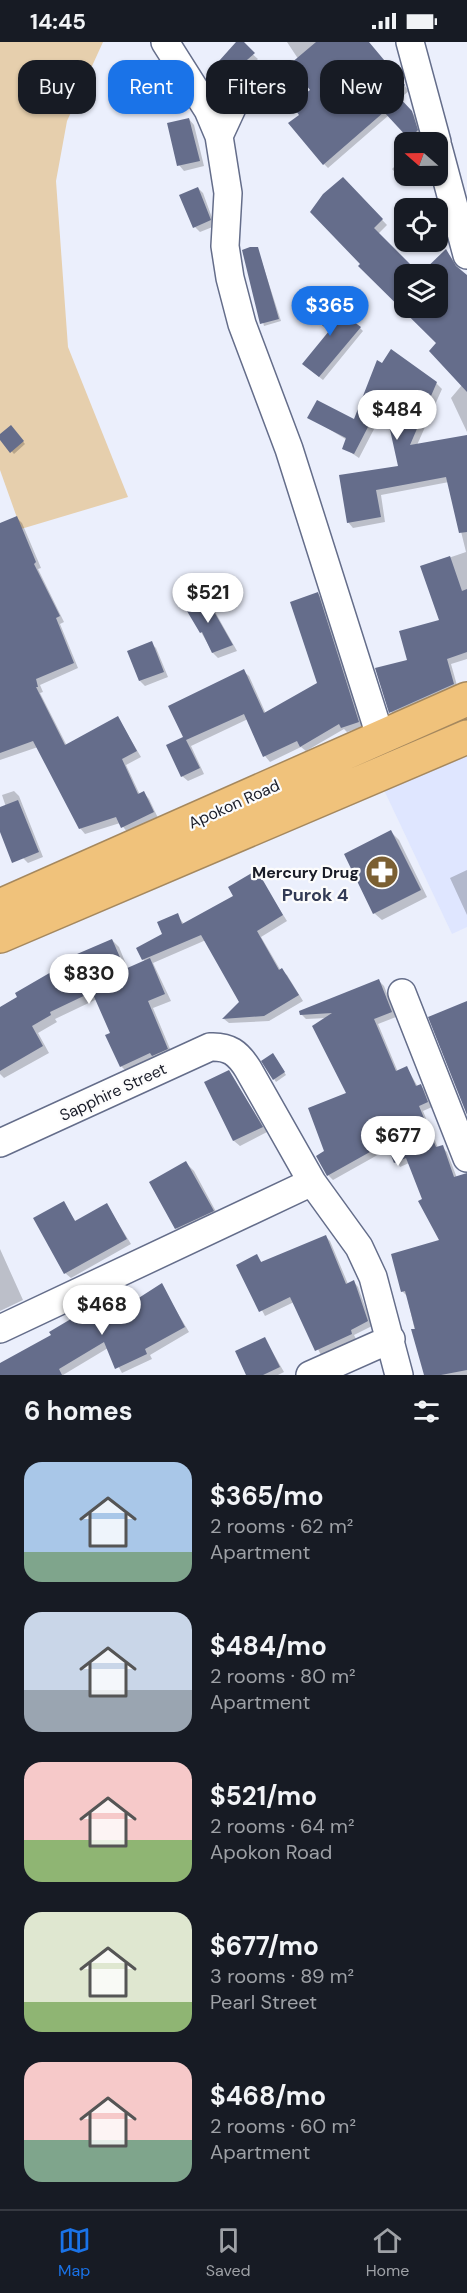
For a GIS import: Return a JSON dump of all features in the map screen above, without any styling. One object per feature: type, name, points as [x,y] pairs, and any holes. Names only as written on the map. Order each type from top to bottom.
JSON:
[{"type":"highway","name":"Apokon Road","points":[[0,906],[467,699]]},
{"type":"highway","name":"Apokon Road","points":[[0,936],[467,737]]},
{"type":"street","points":[[165,42],[208,110],[219,136],[226,168],[228,193],[225,246],[242,324],[288,449],[381,739]]},
{"type":"street","points":[[410,42],[434,132]]},
{"type":"street","points":[[219,136],[229,114]]},
{"type":"street","points":[[448,184],[467,255]]},
{"type":"street","points":[[402,993],[467,1158]]},
{"type":"street","name":"Sapphire Street","points":[[0,1143],[210,1047],[228,1048],[236,1053],[248,1069],[312,1182]]},
{"type":"street","points":[[0,1329],[312,1182],[359,1247],[373,1277],[399,1375]]},
{"type":"street","points":[[310,1375],[391,1339]]},
{"type":"shaded area","points":[[0,42],[103,42],[95,60],[18,60],[18,114],[70,114],[56,181],[68,347],[128,497],[21,529],[0,470]]},
{"type":"shaded area","points":[[467,730],[467,927],[452,934],[375,771]]},
{"type":"building","points":[[236,42],[244,42],[255,53],[247,60],[220,60]]},
{"type":"building","points":[[316,42],[369,42],[384,60],[320,60],[320,114],[382,114],[323,165],[288,123],[298,114],[308,114],[308,91],[310,90],[308,87],[308,60],[295,60]]},
{"type":"building","points":[[404,102],[412,111],[418,130],[403,132],[386,114],[404,114]]},
{"type":"building","points":[[189,118],[200,161],[177,166],[167,123]]},
{"type":"building","points":[[343,177],[383,219],[374,228],[394,248],[394,252],[398,252],[410,264],[394,264],[394,302],[358,266],[360,264],[310,212],[323,194]]},
{"type":"building","points":[[198,187],[211,220],[193,228],[179,195]]},
{"type":"building","points":[[258,247],[279,319],[260,324],[242,250]]},
{"type":"building","points":[[443,252],[448,252],[456,266],[467,275],[467,392],[429,351],[436,343],[411,318],[448,318],[448,264],[430,264]]},
{"type":"building","points":[[322,299],[361,327],[319,377],[302,364],[329,331],[309,314]]},
{"type":"building","points":[[391,349],[437,382],[410,445],[467,435],[467,532],[459,533],[446,477],[376,490],[381,517],[347,523],[339,475],[398,466],[383,398],[354,454],[342,449],[346,438],[307,418],[317,400],[354,419],[377,360],[382,363]]},
{"type":"building","points":[[11,425],[24,441],[10,453],[0,440],[0,434]]},
{"type":"building","points":[[17,516],[36,562],[34,564],[60,616],[56,618],[74,663],[36,679],[38,687],[36,687],[65,745],[118,716],[137,751],[122,759],[138,794],[144,791],[154,812],[121,828],[116,817],[79,829],[33,741],[0,753],[0,523]]},
{"type":"building","points":[[450,556],[462,591],[467,589],[467,652],[447,659],[454,684],[389,713],[375,668],[407,660],[399,631],[439,620],[420,566]]},
{"type":"building","points":[[318,592],[359,722],[341,728],[339,724],[300,747],[297,741],[263,757],[244,714],[186,740],[200,768],[181,777],[166,745],[183,737],[168,706],[244,669],[264,713],[317,683],[290,602]]},
{"type":"building","points":[[204,594],[233,645],[212,653],[202,632],[200,633],[184,606]]},
{"type":"building","points":[[152,641],[164,672],[139,681],[127,651]]},
{"type":"building","points":[[18,800],[39,852],[12,863],[0,832],[0,807]]},
{"type":"building","name":"Mercury Drug","points":[[391,830],[421,890],[373,914],[344,854]]},
{"type":"building","points":[[257,870],[283,915],[257,931],[279,970],[282,968],[299,995],[264,1016],[222,1019],[239,1002],[201,935],[142,960],[136,948],[162,934],[157,922],[178,913],[182,924],[233,896],[228,887]]},
{"type":"building","points":[[112,939],[125,969],[150,958],[165,994],[148,1001],[168,1049],[152,1056],[150,1053],[120,1067],[105,1035],[110,1033],[92,992],[50,1012],[51,1015],[32,1026],[43,1046],[0,1071],[0,1007],[17,997],[15,993],[65,964],[63,960]]},
{"type":"building","points":[[379,979],[392,1012],[374,1019],[396,1071],[407,1066],[416,1086],[421,1084],[428,1102],[419,1106],[436,1147],[443,1145],[454,1177],[467,1173],[467,1370],[441,1375],[424,1375],[411,1329],[415,1329],[405,1291],[401,1292],[391,1254],[439,1240],[418,1201],[422,1199],[406,1158],[394,1163],[386,1143],[327,1176],[316,1156],[324,1151],[308,1108],[346,1093],[312,1026],[332,1013],[300,1015],[299,1011]]},
{"type":"building","points":[[467,1001],[467,1115],[428,1017]]},
{"type":"building","points":[[273,1053],[285,1072],[273,1080],[261,1061]]},
{"type":"building","points":[[229,1070],[263,1127],[233,1141],[204,1082]]},
{"type":"building","points":[[186,1161],[214,1211],[175,1229],[149,1182]]},
{"type":"building","points":[[64,1201],[75,1221],[107,1203],[127,1239],[64,1274],[33,1218]]},
{"type":"building","points":[[326,1235],[346,1284],[354,1280],[368,1321],[351,1330],[352,1334],[315,1351],[290,1297],[259,1312],[236,1265],[257,1254],[261,1262]]},
{"type":"building","points":[[162,1283],[185,1327],[145,1349],[147,1354],[115,1369],[104,1342],[59,1369],[62,1375],[0,1375],[0,1363],[51,1335],[49,1332],[81,1313],[87,1322],[134,1301]]},
{"type":"building","points":[[265,1337],[280,1367],[263,1375],[246,1375],[235,1351]]},
{"type":"place","name":"Mercury Drug","points":[[382,872]]},
{"type":"district","name":"Purok 4","points":[[315,895]]}]
